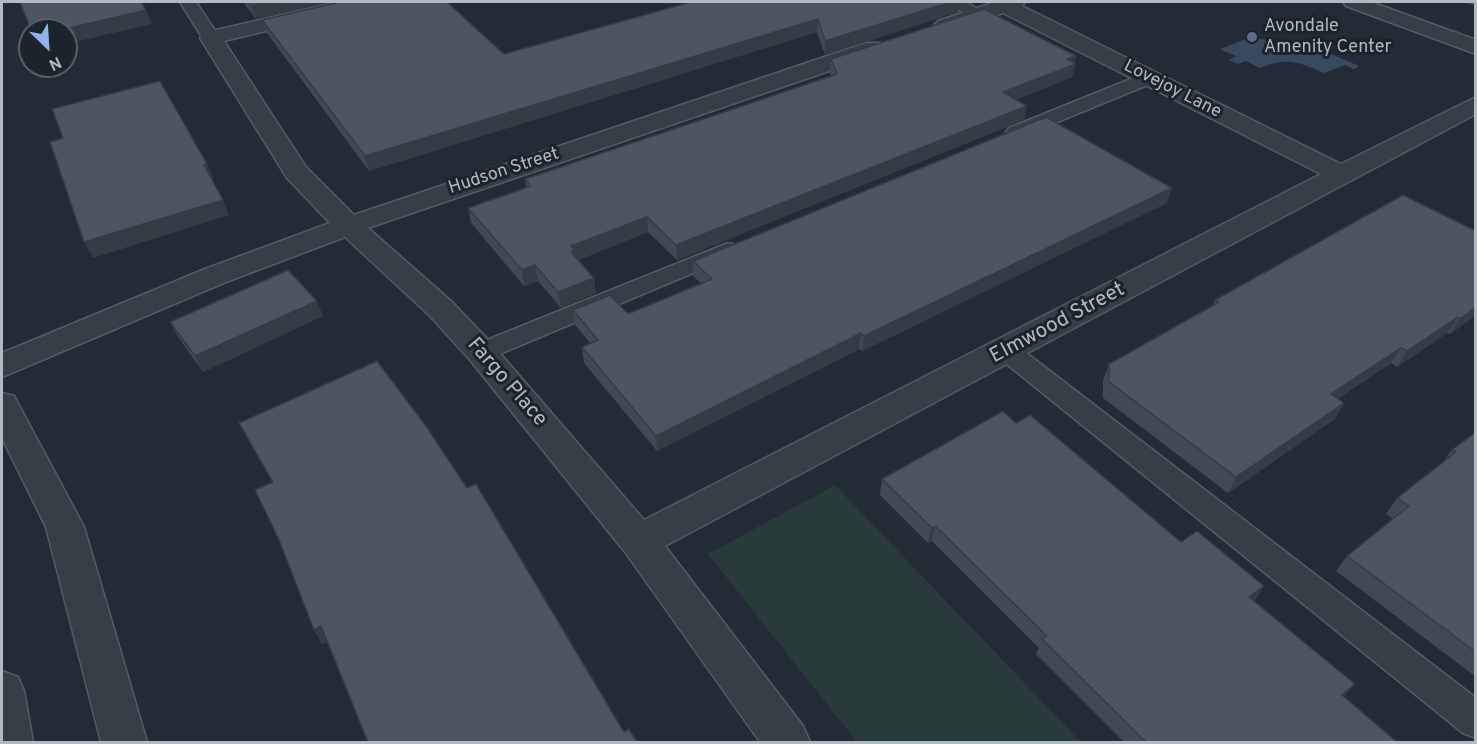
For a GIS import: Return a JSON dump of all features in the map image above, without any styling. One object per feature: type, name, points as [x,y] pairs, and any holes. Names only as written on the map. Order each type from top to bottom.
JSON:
[{"type":"street","points":[[211,38],[363,2]]},
{"type":"street","points":[[1353,2],[1476,48]]},
{"type":"street","name":"Hudson Street","points":[[2,366],[123,312],[347,224],[1009,3]]},
{"type":"street","name":"Lovejoy Lane","points":[[1009,3],[1148,78],[1341,174]]},
{"type":"street","name":"Fargo Place","points":[[211,38],[296,172],[347,224],[441,309],[481,352],[639,541],[787,742]]},
{"type":"street","name":"Elmwood Street","points":[[639,541],[1007,351],[1476,104]]},
{"type":"street","points":[[1444,121],[1476,134]]},
{"type":"street","points":[[2,405],[64,527],[124,742]]},
{"type":"street","points":[[2,690],[10,742]]},
{"type":"lane","points":[[188,2],[211,38]]},
{"type":"lane","points":[[954,2],[978,14]]},
{"type":"lane","points":[[995,141],[1148,78]]},
{"type":"lane","points":[[481,352],[743,244]]},
{"type":"lane","points":[[1007,351],[1476,721]]},
{"type":"shaded area","points":[[835,485],[1081,742],[857,742],[708,554]]},
{"type":"water","points":[[1249,38],[1306,43],[1359,66],[1354,69],[1345,65],[1324,73],[1293,62],[1260,68],[1246,61],[1238,64],[1229,60],[1236,56],[1220,49]]},
{"type":"building","points":[[20,2],[141,2],[146,10],[78,26],[78,18],[26,18]]},
{"type":"building","points":[[248,2],[269,2],[251,5]]},
{"type":"building","points":[[340,2],[447,2],[504,54],[691,2],[951,2],[825,41],[818,19],[365,156],[262,20]]},
{"type":"building","points":[[984,9],[1076,56],[1067,59],[1076,64],[1003,92],[1027,106],[676,245],[647,217],[571,246],[575,250],[571,252],[594,278],[558,292],[535,265],[522,270],[468,208],[531,186],[525,179],[837,74],[831,59]]},
{"type":"building","points":[[160,81],[207,164],[204,165],[223,200],[84,242],[50,142],[63,138],[52,109]]},
{"type":"building","points":[[1046,117],[1172,188],[864,336],[861,333],[656,436],[582,347],[598,340],[573,310],[610,295],[627,313],[630,313],[712,279],[693,261]]},
{"type":"building","points":[[1403,195],[1476,231],[1476,307],[1407,351],[1401,348],[1331,394],[1344,403],[1236,477],[1109,382],[1109,364],[1219,302],[1215,300]]},
{"type":"building","points":[[288,270],[317,301],[195,356],[170,322]]},
{"type":"building","points":[[377,361],[426,426],[467,488],[476,484],[624,732],[629,729],[637,742],[368,742],[321,626],[314,630],[279,540],[255,490],[273,482],[239,423]]},
{"type":"building","points":[[1003,411],[1016,423],[1030,415],[1181,542],[1197,531],[1264,586],[1249,597],[1355,684],[1342,695],[1397,742],[1146,742],[1042,639],[1047,636],[935,526],[932,528],[882,479]]},
{"type":"building","points":[[1476,432],[1476,652],[1347,556],[1409,506],[1397,498],[1456,452],[1452,450]]},
{"type":"place","name":"Avondale Amenity Center","points":[[1252,37]]}]
